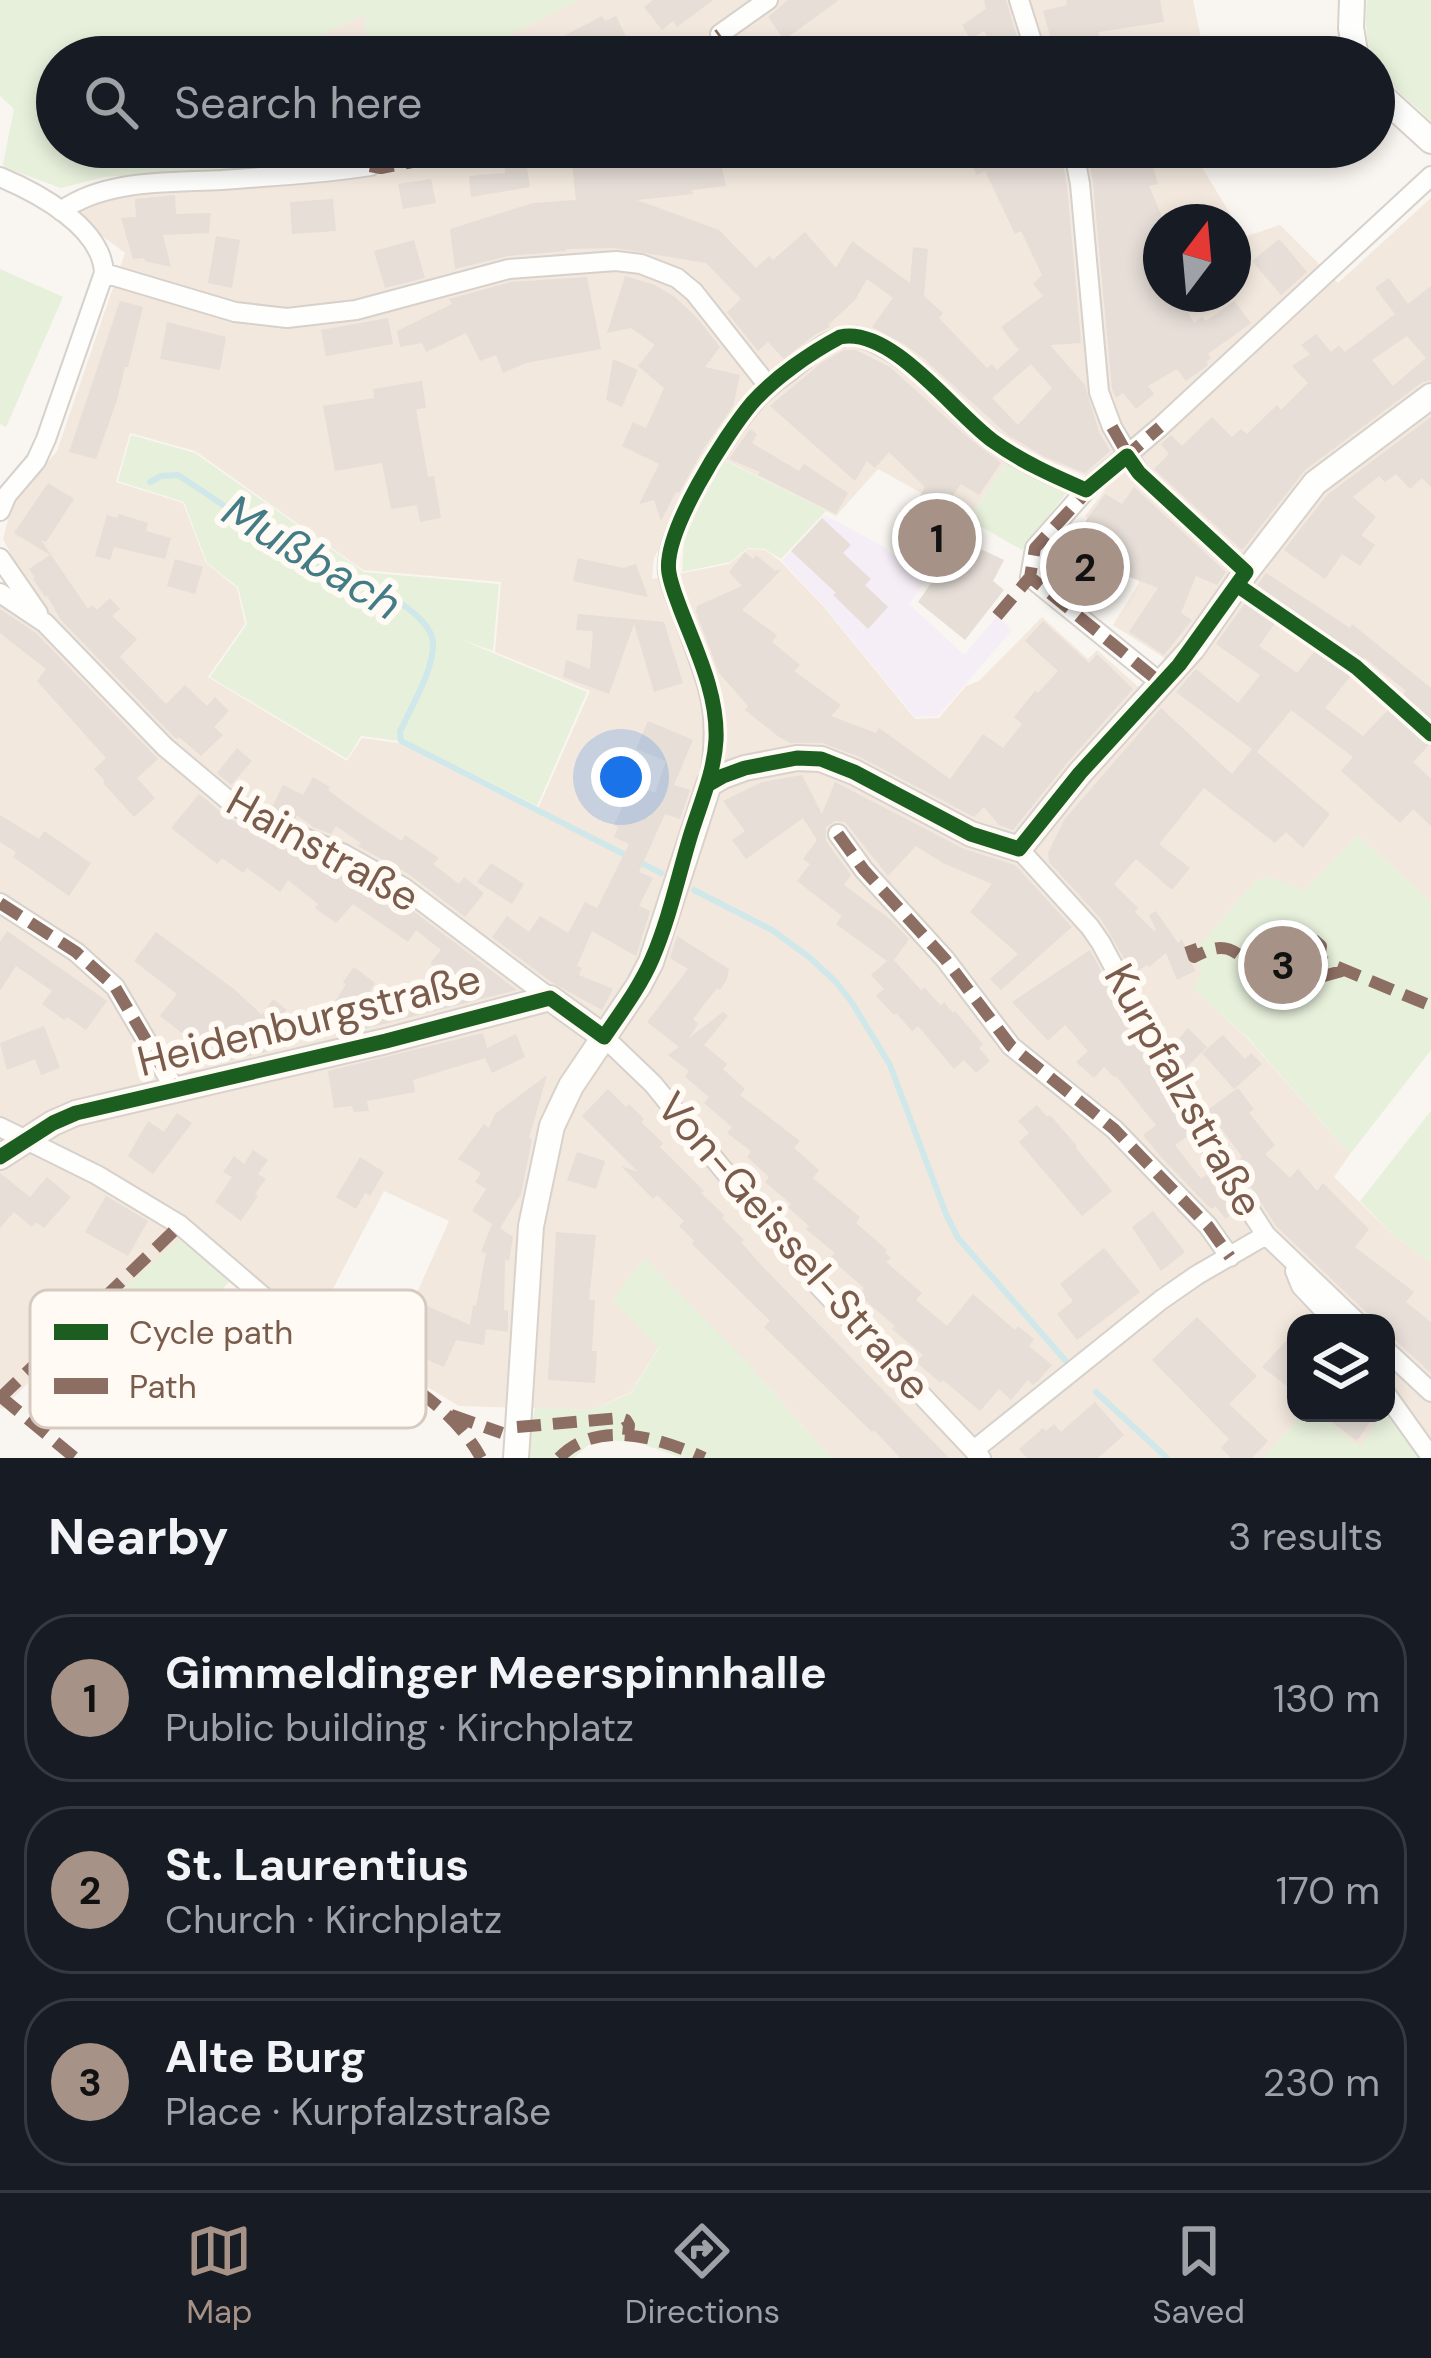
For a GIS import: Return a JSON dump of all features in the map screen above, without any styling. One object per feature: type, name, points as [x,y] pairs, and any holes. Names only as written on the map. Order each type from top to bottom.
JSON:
[{"type":"street","points":[[720,34],[768,0]]},
{"type":"street","points":[[1019,0],[1030,36]]},
{"type":"street","points":[[1352,0],[1352,36]]},
{"type":"street","points":[[1395,108],[1431,141]]},
{"type":"street","points":[[61,211],[97,191],[357,168]]},
{"type":"street","points":[[1077,168],[1100,392],[1112,427],[1139,473],[1246,572]]},
{"type":"street","points":[[1162,684],[1030,577],[1035,548],[1086,490],[1431,176]]},
{"type":"street","points":[[0,177],[61,211],[99,248],[104,273],[46,439],[36,461],[2,501]]},
{"type":"street","points":[[104,273],[235,312],[287,318],[356,310],[509,269],[616,261],[641,264],[677,278],[694,292],[769,387]]},
{"type":"street","points":[[516,1458],[526,1274],[536,1195],[558,1109],[651,962],[710,784],[716,736],[712,697],[668,566],[676,526],[691,498],[751,405],[831,341],[851,335],[915,368],[992,440],[1086,490]]},
{"type":"street","points":[[710,784],[745,768],[797,758],[831,761],[950,824],[1019,849],[1192,649],[1315,483],[1431,396]]},
{"type":"street","points":[[0,558],[45,623]]},
{"type":"street","name":"Hainstraße","points":[[0,593],[45,623],[165,748],[234,805],[344,854],[403,887],[550,998]]},
{"type":"street","points":[[838,834],[864,870],[945,959],[1011,1046],[1127,1141],[1208,1226],[1230,1257]]},
{"type":"street","name":"Kurpfalzstraße","points":[[1019,849],[1101,943],[1208,1142],[1266,1235],[1348,1314]]},
{"type":"street","points":[[0,903],[76,952],[115,987],[176,1091]]},
{"type":"street","points":[[550,998],[604,1037]]},
{"type":"street","name":"Heidenburgstraße","points":[[0,1156],[76,1113],[550,998]]},
{"type":"street","name":"Von-Geissel-Straße","points":[[604,1037],[652,1084],[815,1282],[977,1454]]},
{"type":"street","points":[[0,1127],[97,1175],[180,1225],[256,1290]]},
{"type":"street","points":[[977,1454],[1161,1300],[1266,1235]]},
{"type":"street","points":[[1293,1263],[1301,1286],[1327,1314]]},
{"type":"street","points":[[1395,1358],[1431,1392]]},
{"type":"street","points":[[1395,1407],[1431,1457]]},
{"type":"shaded area","points":[[538,0],[1193,0],[1201,36],[387,36]]},
{"type":"shaded area","points":[[365,14],[366,36],[318,36]]},
{"type":"shaded area","points":[[182,168],[1202,168],[1224,204],[1143,204],[1143,312],[1251,312],[1251,235],[1280,225],[1338,283],[1431,198],[1431,902],[1357,835],[1305,892],[1270,878],[1195,984],[1196,991],[1248,1039],[1350,1154],[1334,1177],[1393,1235],[1431,1262],[1431,1458],[831,1458],[645,1259],[659,1347],[631,1392],[592,1410],[459,1406],[426,1386],[426,1290],[418,1290],[449,1221],[384,1191],[332,1290],[261,1290],[245,1277],[136,1290],[30,1290],[30,1381],[2,1409],[0,590],[18,568],[3,539],[12,504],[57,451],[125,253],[77,217],[78,204]],"holes":[[[130,433],[195,451],[363,570],[501,582],[495,652],[590,691],[536,813],[398,743],[362,738],[347,761],[208,677],[245,624],[237,588],[206,563],[183,503],[116,482]],[[1017,448],[1089,477],[1105,490],[1085,516],[1138,565],[1139,583],[1113,625],[1180,668],[1153,700],[1097,650],[1088,659],[1042,617],[979,681],[966,686],[939,718],[915,719],[823,606],[765,550],[748,549],[729,564],[652,579],[654,558],[712,453],[836,516],[878,469],[968,519]]]},
{"type":"shaded area","points":[[825,515],[884,547],[924,583],[909,604],[964,655],[997,616],[1012,630],[938,716],[915,717],[782,561]]},
{"type":"green space","points":[[0,0],[579,0],[507,36],[366,36],[364,15],[318,36],[36,36],[36,168],[284,171],[104,177],[61,188],[3,164],[14,109],[0,96]]},
{"type":"green space","points":[[1367,0],[1431,0],[1431,121],[1395,87],[1395,36],[1367,36]]},
{"type":"green space","points":[[0,269],[63,297],[6,427],[0,424]]},
{"type":"green space","points":[[131,435],[195,453],[364,572],[499,584],[493,651],[457,638],[587,692],[537,806],[407,742],[361,736],[347,759],[210,677],[247,624],[238,587],[207,563],[184,502],[118,481]]},
{"type":"green space","points":[[722,459],[826,511],[781,559],[765,549],[748,548],[730,562],[682,572],[684,539]]},
{"type":"green space","points":[[1009,460],[1068,491],[1022,550],[968,519]]},
{"type":"green space","points":[[1357,835],[1431,902],[1431,1050],[1350,1154],[1249,1039],[1195,991],[1202,974],[1194,951],[1256,880],[1270,877],[1305,891]]},
{"type":"green space","points":[[1431,1111],[1431,1262],[1393,1235],[1360,1201]]},
{"type":"green space","points":[[180,1239],[233,1278],[222,1290],[121,1290]]},
{"type":"green space","points":[[645,1258],[831,1458],[683,1458],[636,1442],[607,1440],[588,1445],[574,1458],[525,1455],[535,1408],[592,1410],[631,1393],[659,1348],[612,1300]]},
{"type":"green space","points":[[1395,1421],[1423,1458],[1262,1458],[1296,1422],[1328,1422],[1360,1447],[1377,1422]]},
{"type":"building","points":[[653,0],[713,0],[677,27],[673,21],[662,30],[644,7]]},
{"type":"building","points":[[788,0],[839,0],[790,36],[781,36],[768,17]]},
{"type":"building","points":[[984,0],[1006,0],[1017,36],[987,36],[984,31],[968,36],[962,25],[986,9]]},
{"type":"building","points":[[1066,0],[1160,0],[1164,22],[1098,32],[1100,36],[1050,36],[1043,11],[1067,5]]},
{"type":"building","points":[[602,16],[605,21],[616,16],[626,36],[564,36]]},
{"type":"building","points":[[504,168],[527,168],[530,187],[471,197],[469,176],[505,173]]},
{"type":"building","points":[[572,168],[722,168],[726,186],[637,200],[719,230],[756,268],[769,256],[773,260],[805,232],[836,268],[852,241],[910,283],[913,247],[928,249],[924,296],[987,368],[992,364],[997,370],[1019,350],[1001,327],[1043,296],[1033,284],[1042,275],[1021,231],[1015,234],[985,171],[977,175],[973,168],[1064,168],[1081,343],[1050,345],[1085,385],[1110,451],[1085,473],[1008,435],[922,357],[872,327],[893,298],[867,279],[830,327],[784,359],[768,342],[758,351],[727,312],[741,299],[706,263],[615,248],[566,249],[455,269],[450,229],[533,203],[576,200]],"holes":[[[1031,364],[1052,388],[1018,425],[992,398]]]},
{"type":"building","points":[[1090,168],[1153,168],[1158,184],[1149,186],[1157,204],[1143,204],[1143,312],[1188,312],[1194,323],[1219,312],[1242,312],[1251,323],[1208,354],[1208,365],[1186,381],[1177,369],[1148,386],[1154,394],[1136,409],[1123,393],[1116,398]]},
{"type":"building","points":[[431,179],[436,203],[403,209],[398,184]]},
{"type":"building","points":[[175,195],[176,214],[211,213],[209,233],[163,235],[171,267],[133,259],[121,218],[136,217],[135,199]]},
{"type":"building","points":[[333,199],[336,231],[292,234],[290,202]]},
{"type":"building","points":[[216,236],[240,240],[232,288],[208,283]]},
{"type":"building","points":[[1279,239],[1307,272],[1281,295],[1252,261]]},
{"type":"building","points":[[414,240],[425,278],[385,288],[374,251]]},
{"type":"building","points":[[625,276],[655,285],[698,319],[720,347],[705,367],[740,375],[733,406],[661,521],[654,500],[639,504],[659,464],[622,446],[633,422],[646,428],[664,388],[638,366],[655,345],[631,328],[607,333]]},
{"type":"building","points":[[587,277],[601,349],[526,363],[503,373],[496,355],[480,361],[466,333],[426,352],[422,343],[400,347],[397,331],[452,304],[449,299],[511,282]]},
{"type":"building","points":[[1389,278],[1408,304],[1431,286],[1431,380],[1305,470],[1242,550],[1154,469],[1169,454],[1161,444],[1171,435],[1182,446],[1212,417],[1232,437],[1241,429],[1247,434],[1277,405],[1281,410],[1308,383],[1292,366],[1310,354],[1301,345],[1316,334],[1331,352],[1339,345],[1345,352],[1395,314],[1375,288]],"holes":[[[1407,336],[1426,358],[1393,386],[1372,360]]]},
{"type":"building","points":[[120,301],[143,307],[96,459],[69,452]]},
{"type":"building","points":[[388,318],[393,344],[326,356],[321,330]]},
{"type":"building","points":[[167,322],[226,337],[220,370],[160,359]]},
{"type":"building","points":[[844,350],[856,350],[890,367],[1001,463],[979,495],[961,484],[939,515],[978,535],[972,545],[1004,560],[993,581],[1004,590],[965,640],[918,602],[943,566],[896,541],[925,487],[889,452],[875,468],[867,461],[855,481],[770,406]]},
{"type":"building","points":[[613,359],[638,370],[622,407],[606,400]]},
{"type":"building","points":[[422,381],[426,408],[416,409],[441,518],[420,522],[417,505],[391,509],[382,463],[335,471],[323,406],[374,398],[373,389]]},
{"type":"building","points":[[1431,417],[1431,487],[1422,478],[1410,489],[1396,474],[1385,482],[1379,476],[1353,497],[1376,517],[1361,535],[1375,545],[1360,566],[1342,554],[1325,579],[1284,550],[1327,495]]},
{"type":"building","points":[[750,429],[757,434],[752,443],[799,471],[804,464],[848,493],[836,514],[729,459]]},
{"type":"building","points":[[48,483],[74,499],[46,542],[41,540],[88,609],[92,605],[97,610],[110,598],[120,609],[112,616],[137,639],[120,657],[166,704],[185,685],[207,706],[215,697],[229,711],[214,727],[223,735],[201,756],[174,737],[61,620],[33,579],[29,569],[50,555],[14,533]]},
{"type":"building","points":[[1134,487],[1226,572],[1217,585],[1196,576],[1181,613],[1192,620],[1164,655],[1129,632],[1158,588],[1124,575],[1105,605],[1046,565],[1049,552],[1062,538],[1070,543],[1105,494],[1122,504]]},
{"type":"building","points":[[119,514],[148,523],[146,531],[171,538],[165,559],[114,547],[110,560],[95,556],[107,515],[117,518]]},
{"type":"building","points":[[822,518],[851,545],[843,553],[871,579],[865,585],[888,607],[868,629],[791,551]]},
{"type":"building","points":[[745,552],[775,571],[782,569],[742,610],[777,635],[772,642],[800,665],[794,671],[841,705],[831,716],[876,733],[879,728],[950,779],[983,734],[1003,748],[1022,724],[1014,717],[1058,671],[1025,641],[1043,621],[1089,663],[1097,654],[1133,689],[1013,830],[999,825],[984,807],[974,817],[860,757],[822,743],[790,743],[745,710],[748,706],[719,673],[696,612],[697,606],[742,586],[729,572]]},
{"type":"building","points":[[578,558],[623,568],[636,564],[648,597],[573,581]]},
{"type":"building","points":[[175,559],[203,567],[195,594],[167,586]]},
{"type":"building","points":[[1266,573],[1350,628],[1352,624],[1431,688],[1431,743],[1413,762],[1431,779],[1431,826],[1413,809],[1400,823],[1341,771],[1353,757],[1291,710],[1257,752],[1330,814],[1303,848],[1286,832],[1275,843],[1204,788],[1159,844],[1190,868],[1172,890],[1136,859],[1114,884],[1154,931],[1149,915],[1156,911],[1178,943],[1182,939],[1195,971],[1177,980],[1166,953],[1133,974],[1101,919],[1049,862],[1048,853],[1064,820],[1161,708],[1232,774],[1252,749],[1176,692],[1196,669],[1238,703],[1260,675],[1216,644]],"holes":[[[1287,606],[1325,638],[1297,673],[1259,646]],[[1365,658],[1406,691],[1363,736],[1325,708]]]},
{"type":"building","points":[[0,609],[36,633],[158,759],[137,778],[155,798],[134,817],[94,769],[106,758],[37,681],[46,669],[0,633]]},
{"type":"building","points":[[578,614],[664,622],[683,683],[654,692],[634,624],[609,694],[563,677],[566,660],[590,669],[593,631],[576,630]]},
{"type":"building","points":[[648,721],[693,740],[674,785],[690,790],[680,819],[665,814],[639,872],[653,878],[639,906],[650,911],[636,956],[592,931],[577,966],[582,968],[579,975],[613,989],[602,1010],[551,982],[492,937],[507,916],[529,932],[540,916],[568,933],[585,902],[597,908],[629,844],[614,837],[624,804],[599,792],[608,771],[655,793],[666,761],[636,749]]},
{"type":"building","points":[[237,748],[252,761],[231,785],[217,773]]},
{"type":"building","points":[[802,775],[822,814],[835,782],[964,849],[1015,865],[1072,927],[1001,990],[990,979],[1018,954],[970,912],[992,884],[916,846],[888,876],[845,822],[826,827],[826,841],[851,875],[844,885],[909,939],[894,960],[921,990],[925,988],[941,1006],[944,1002],[955,1011],[983,1044],[979,1048],[990,1061],[976,1073],[964,1060],[954,1069],[918,1026],[912,1031],[876,996],[884,989],[871,975],[887,961],[836,924],[842,916],[797,881],[810,864],[803,859],[817,840],[803,818],[746,859],[732,840],[745,831],[723,801],[762,782]]},
{"type":"building","points":[[313,777],[402,841],[405,835],[439,858],[433,864],[459,884],[464,877],[484,893],[465,917],[410,875],[358,846],[361,843],[336,826],[331,834],[297,815],[295,819],[271,809],[283,785],[303,795]]},
{"type":"building","points":[[199,794],[227,817],[286,845],[311,863],[315,857],[338,866],[396,898],[517,990],[340,1035],[321,1023],[354,967],[375,983],[366,997],[396,1015],[416,989],[428,1001],[448,977],[430,963],[441,950],[416,930],[408,942],[353,904],[336,923],[288,880],[280,892],[247,868],[243,873],[222,858],[217,864],[171,828]]},
{"type":"building","points":[[0,815],[39,839],[44,831],[91,863],[69,896],[13,857],[16,852],[0,842]]},
{"type":"building","points":[[491,863],[524,884],[512,904],[477,882]]},
{"type":"building","points":[[7,931],[107,1001],[86,1030],[42,1004],[52,991],[16,966],[0,991],[0,942]]},
{"type":"building","points":[[156,932],[262,1015],[273,999],[287,1010],[276,1031],[290,1046],[227,1061],[211,1041],[204,1050],[160,1016],[177,994],[134,961]]},
{"type":"building","points":[[677,936],[729,969],[720,990],[693,1019],[698,1024],[689,1038],[723,1012],[728,1016],[704,1045],[727,1064],[723,1069],[745,1089],[740,1095],[800,1141],[794,1148],[819,1170],[813,1178],[860,1217],[856,1223],[887,1250],[891,1258],[886,1262],[922,1293],[916,1300],[947,1326],[973,1294],[1015,1330],[1018,1326],[1034,1339],[1029,1346],[1052,1365],[1033,1385],[1028,1380],[1011,1400],[999,1389],[980,1411],[943,1380],[941,1383],[916,1362],[923,1355],[859,1295],[864,1288],[830,1258],[835,1253],[806,1229],[809,1226],[788,1207],[791,1204],[765,1182],[769,1177],[747,1157],[751,1151],[727,1133],[732,1127],[704,1103],[709,1097],[685,1077],[689,1071],[668,1055],[679,1047],[647,1022],[688,969],[670,958]]},
{"type":"building","points":[[1090,950],[1189,1135],[1175,1145],[1201,1179],[1209,1173],[1234,1211],[1226,1219],[1215,1206],[1206,1204],[1143,1135],[1156,1125],[1116,1076],[1104,1067],[1094,1078],[1076,1062],[1088,1051],[1065,1025],[1048,1041],[1012,1002]]},
{"type":"building","points":[[44,1026],[60,1068],[41,1075],[35,1059],[7,1070],[0,1043]]},
{"type":"building","points":[[1188,1028],[1207,1047],[1184,1070],[1172,1047]]},
{"type":"building","points":[[483,1033],[487,1048],[516,1034],[525,1057],[492,1073],[485,1058],[413,1080],[415,1092],[367,1101],[369,1111],[334,1108],[328,1071]]},
{"type":"building","points":[[1223,1035],[1245,1059],[1251,1053],[1262,1064],[1234,1089],[1202,1053]]},
{"type":"building","points":[[547,1075],[529,1138],[521,1194],[500,1228],[513,1237],[509,1261],[505,1259],[508,1332],[486,1329],[484,1345],[456,1340],[444,1367],[426,1359],[426,1305],[470,1325],[486,1253],[481,1252],[492,1224],[472,1211],[486,1189],[475,1182],[481,1173],[458,1159],[484,1124],[489,1128],[495,1114]]},
{"type":"building","points":[[1238,1088],[1254,1109],[1249,1113],[1275,1145],[1265,1154],[1290,1178],[1298,1169],[1317,1191],[1323,1183],[1369,1229],[1355,1247],[1414,1292],[1406,1302],[1431,1322],[1431,1373],[1395,1340],[1395,1314],[1367,1314],[1276,1226],[1235,1163],[1242,1157],[1206,1111]]},
{"type":"building","points":[[608,1089],[644,1119],[641,1122],[663,1143],[660,1147],[704,1191],[701,1193],[762,1266],[949,1458],[900,1458],[764,1327],[770,1321],[692,1244],[679,1226],[684,1221],[657,1195],[653,1199],[621,1166],[638,1172],[582,1116]]},
{"type":"building","points":[[1037,1105],[1112,1191],[1082,1216],[1019,1142],[1029,1133],[1018,1121]]},
{"type":"building","points":[[177,1113],[192,1123],[153,1174],[128,1156],[148,1121],[164,1132]]},
{"type":"building","points":[[253,1150],[268,1160],[258,1174],[266,1179],[241,1221],[215,1202],[232,1177],[223,1172],[234,1156],[244,1164]]},
{"type":"building","points":[[577,1152],[605,1161],[596,1189],[567,1180]]},
{"type":"building","points":[[360,1157],[384,1172],[356,1209],[336,1197]]},
{"type":"building","points":[[0,1173],[30,1197],[47,1177],[71,1197],[44,1228],[36,1222],[32,1227],[14,1212],[0,1228]]},
{"type":"building","points":[[106,1196],[148,1221],[128,1256],[85,1232]]},
{"type":"building","points":[[1153,1211],[1185,1252],[1161,1271],[1132,1227]]},
{"type":"building","points":[[556,1232],[596,1235],[589,1300],[595,1300],[595,1383],[548,1380]]},
{"type":"building","points":[[1104,1248],[1140,1292],[1077,1340],[1057,1314],[1073,1301],[1060,1284]]},
{"type":"building","points":[[1197,1317],[1257,1376],[1229,1404],[1268,1441],[1252,1458],[1231,1458],[1221,1448],[1229,1439],[1152,1360]]},
{"type":"building","points":[[1287,1340],[1287,1386],[1262,1367]]},
{"type":"building","points":[[1095,1402],[1124,1435],[1098,1458],[1027,1458],[1019,1449],[1043,1428],[1046,1431],[1054,1424],[1061,1432]]},
{"type":"building","points":[[1332,1422],[1370,1422],[1357,1441]]},
{"type":"waterway","name":"Mußbach","points":[[150,482],[178,475],[286,546],[375,588],[411,611],[424,623],[433,647],[428,672],[400,732],[401,741],[661,873]]},
{"type":"waterway","name":"Mußbach","points":[[694,890],[772,930],[809,957],[851,1001],[890,1065],[958,1238],[1065,1360]]},
{"type":"waterway","name":"Mußbach","points":[[1096,1392],[1167,1458]]},
{"type":"marked path","points":[[1112,427],[1133,464]]},
{"type":"marked path","points":[[1122,460],[1160,427]]},
{"type":"marked path","points":[[1095,483],[1035,548],[1030,577],[1162,684]]},
{"type":"marked path","points":[[997,616],[1030,577]]},
{"type":"marked path","points":[[838,834],[864,870],[945,959],[1011,1046],[1114,1129],[1208,1226],[1230,1257]]},
{"type":"marked path","points":[[0,903],[76,952],[115,987],[176,1091]]},
{"type":"marked path","points":[[1319,960],[1321,946],[1310,936],[1275,927],[1260,974],[1299,987],[1342,971]]},
{"type":"marked path","points":[[1190,945],[1194,957],[1223,948],[1259,970]]},
{"type":"marked path","points":[[1304,953],[1431,1006]]},
{"type":"marked path","points":[[112,1290],[180,1225]]},
{"type":"marked path","points":[[0,1398],[30,1369]]},
{"type":"marked path","points":[[0,1396],[30,1421]]},
{"type":"marked path","points":[[426,1397],[465,1434],[481,1458]]},
{"type":"marked path","points":[[451,1415],[502,1433]]},
{"type":"marked path","points":[[517,1427],[620,1418],[629,1425],[628,1435]]},
{"type":"marked path","points":[[39,1428],[75,1458]]},
{"type":"marked path","points":[[559,1458],[574,1446],[610,1435],[649,1439],[704,1458]]},
{"type":"cycle path","points":[[0,1157],[76,1113],[550,998],[604,1037],[642,979],[658,944],[715,753],[710,689],[669,573],[675,534],[712,460],[752,403],[793,367],[840,337],[860,337],[901,358],[993,441],[1086,490],[1127,456],[1139,473],[1246,572],[1179,665],[1080,773],[1019,849],[971,834],[821,759],[797,758],[745,768],[709,784]]},
{"type":"cycle path","points":[[1237,585],[1356,667],[1431,734]]},
{"type":"place","name":"Gimmeldinger Meerspinnhalle","points":[[937,538]]},
{"type":"place","name":"St. Laurentius","points":[[1085,567]]},
{"type":"place","name":"Alte Burg","points":[[1283,965]]}]
